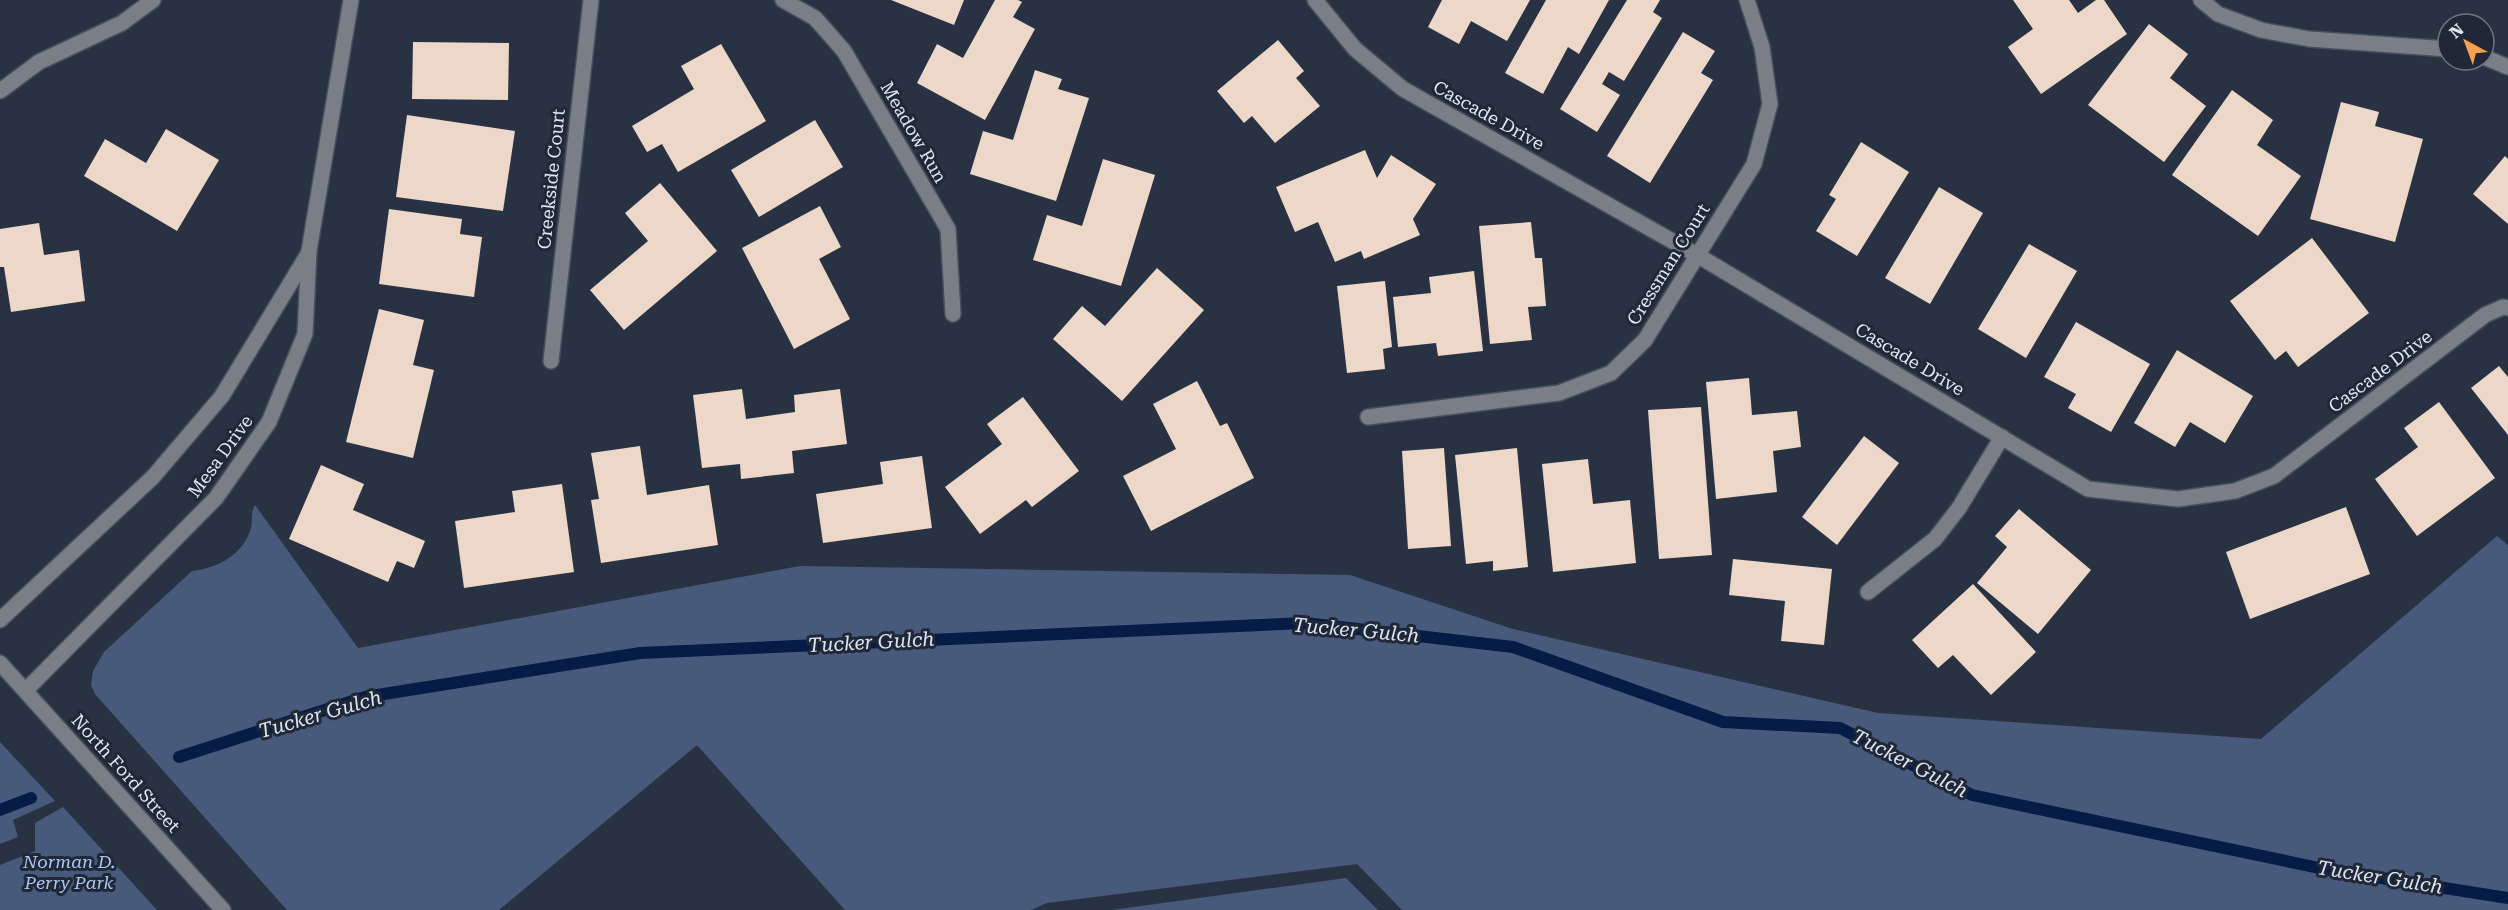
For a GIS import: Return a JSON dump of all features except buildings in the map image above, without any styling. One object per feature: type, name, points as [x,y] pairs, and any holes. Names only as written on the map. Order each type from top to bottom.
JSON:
[{"type":"street","points":[[0,91],[39,62],[122,23],[153,0]]},
{"type":"street","name":"Mesa Drive","points":[[26,690],[216,498],[269,422],[304,334],[309,251],[351,0]]},
{"type":"street","name":"Creekside Court","points":[[550,361],[591,0]]},
{"type":"street","name":"Meadow Run","points":[[783,0],[815,18],[844,51],[948,229],[953,314]]},
{"type":"street","name":"Cascade Drive","points":[[1315,0],[1355,49],[1402,89],[1697,255],[2088,489],[2178,499],[2235,491],[2274,476],[2485,315],[2503,307],[2508,308]]},
{"type":"street","name":"Cressman Court","points":[[1368,417],[1559,393],[1611,373],[1645,340],[1754,165],[1770,104],[1762,46],[1747,0]]},
{"type":"street","points":[[2201,0],[2218,14],[2261,30],[2309,39],[2436,48]]},
{"type":"street","name":"Mesa Drive","points":[[0,620],[153,477],[222,396],[309,251]]},
{"type":"street","points":[[1868,592],[1935,539],[1959,508],[2002,437]]},
{"type":"street","name":"North Ford Street","points":[[0,663],[223,910]]},
{"type":"green space","points":[[255,505],[358,648],[800,566],[1350,575],[1513,629],[1878,713],[2261,739],[2497,536],[2508,545],[2508,910],[1402,910],[1357,864],[1047,903],[1031,910],[845,910],[697,745],[499,910],[287,910],[95,694],[91,685],[93,671],[104,652],[192,571],[211,567],[236,553],[251,528]]},
{"type":"green space","points":[[0,742],[55,801],[13,820],[18,837],[0,844]]},
{"type":"green space","name":"Norman D. Perry Park","points":[[63,807],[157,910],[0,910],[0,865],[35,851],[35,823]]},
{"type":"green space","points":[[1346,878],[1378,910],[1112,910]]},
{"type":"waterway","name":"Tucker Gulch","points":[[179,757],[365,697],[640,653],[1305,623],[1513,647],[1723,722],[1840,728],[1972,795],[2324,869],[2508,898]]},
{"type":"waterway","name":"Tucker Gulch","points":[[0,810],[31,798]]}]
